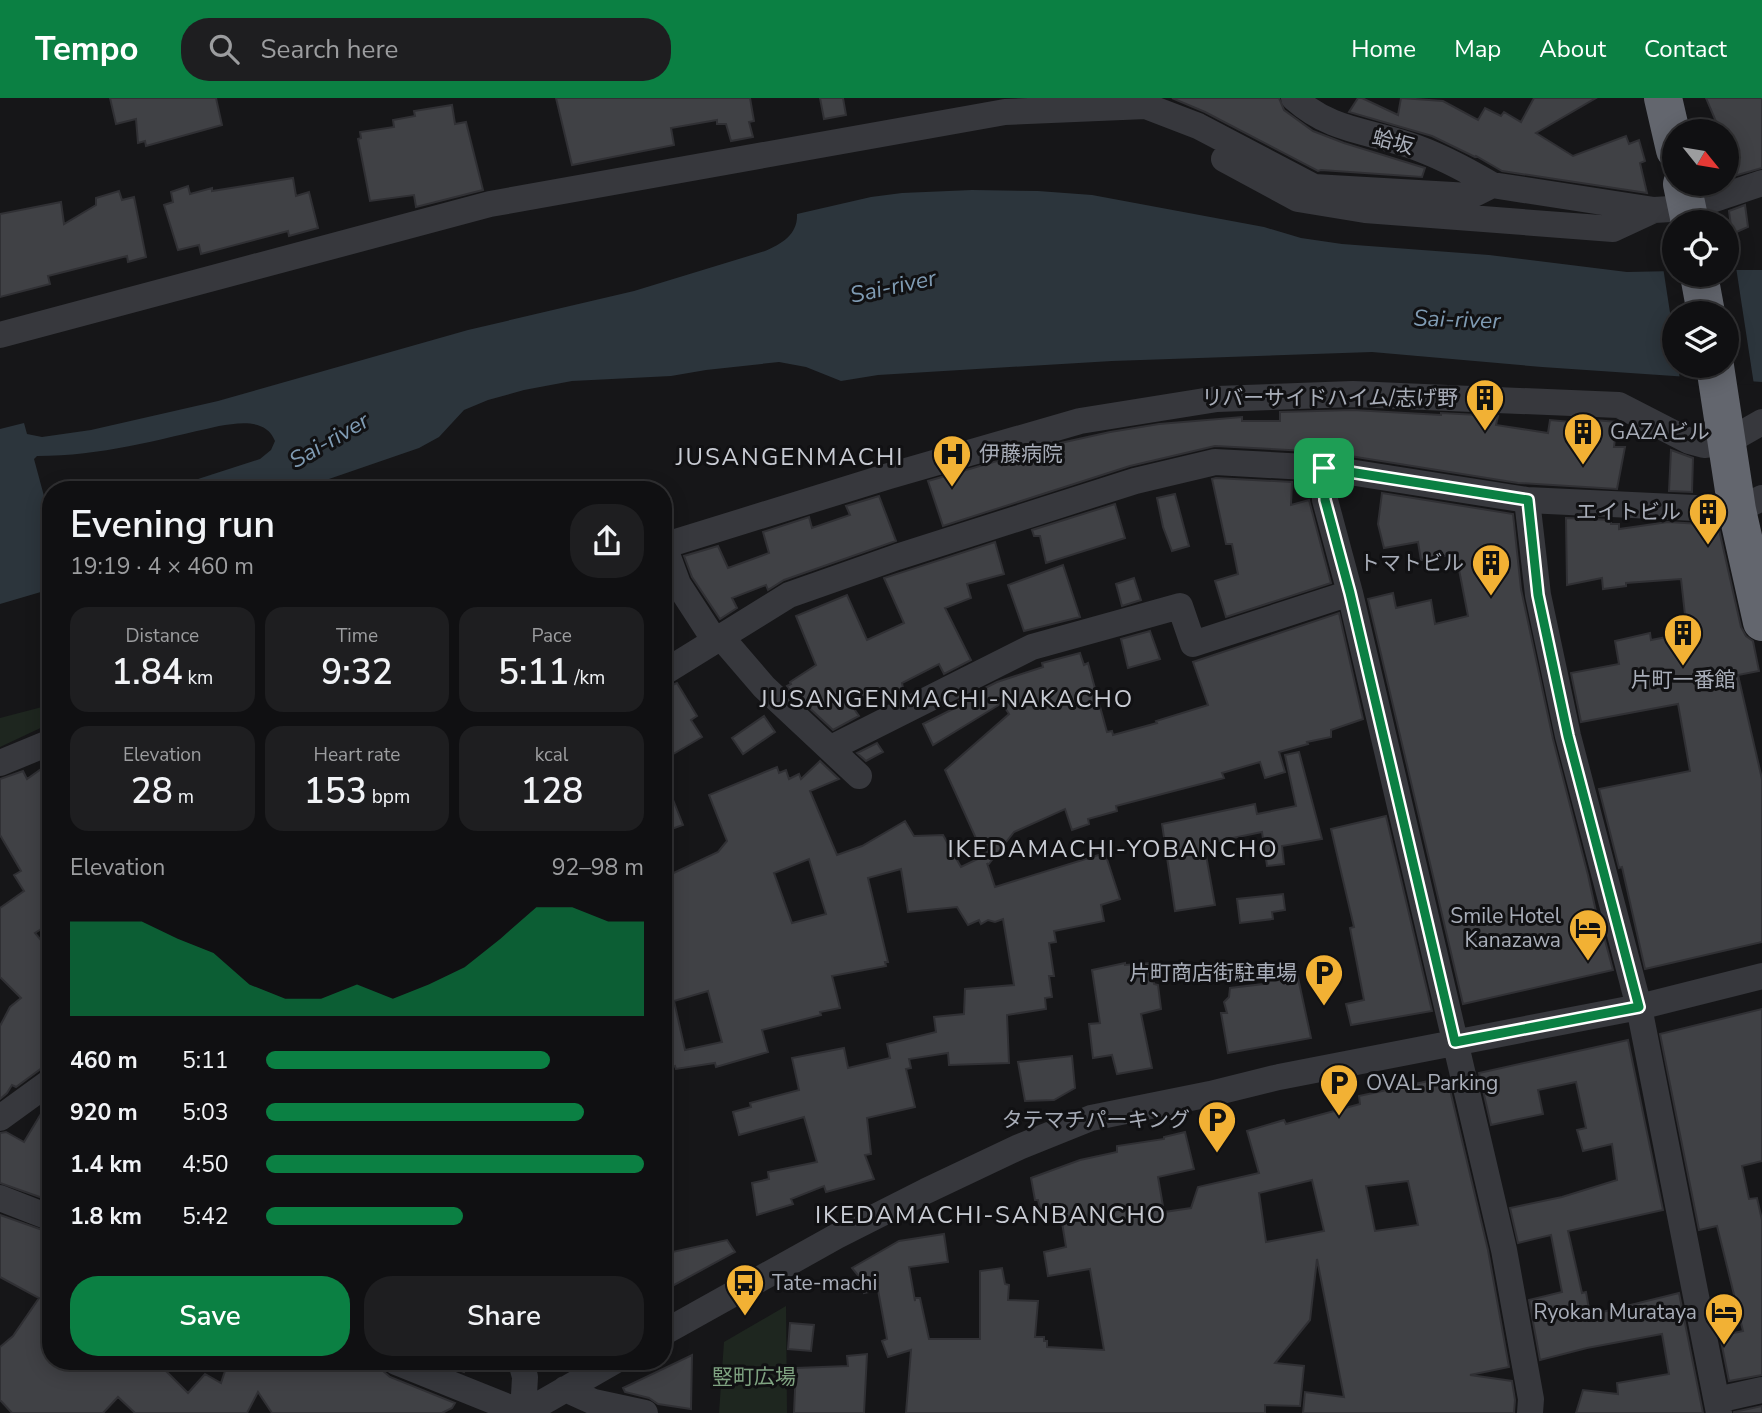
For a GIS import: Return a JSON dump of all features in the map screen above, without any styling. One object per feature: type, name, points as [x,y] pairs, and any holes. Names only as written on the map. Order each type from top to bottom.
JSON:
[{"type":"highway","points":[[1663,98],[1668,119]]},
{"type":"highway","points":[[1717,378],[1726,432],[1749,504],[1762,622]]},
{"type":"street","name":"蛤坂","points":[[1294,98],[1313,114],[1357,133],[1405,144],[1445,158],[1492,185]]},
{"type":"street","points":[[1146,106],[1173,133],[1298,199],[1365,210],[1613,229],[1762,183]]},
{"type":"street","points":[[0,335],[489,204],[1005,112],[1146,106],[1198,126],[1314,187],[1470,196],[1492,185],[1681,209]]},
{"type":"street","points":[[672,544],[888,476],[1080,421],[1217,399],[1353,394],[1619,405],[1689,441],[1704,445],[1726,432],[1762,422]]},
{"type":"street","points":[[672,667],[789,595],[897,557],[1135,481],[1215,463],[1324,468],[1528,500],[1749,504]]},
{"type":"street","points":[[1324,468],[1325,500],[1350,593],[1504,1250],[1531,1399],[1530,1413]]},
{"type":"street","points":[[1528,500],[1538,595],[1566,723],[1639,1007],[1718,1406],[1762,1390]]},
{"type":"street","points":[[672,568],[678,584],[718,639],[764,687],[859,776]]},
{"type":"street","points":[[831,748],[1032,647],[1180,606],[1193,644],[1350,593]]},
{"type":"street","points":[[0,763],[42,746]]},
{"type":"street","points":[[672,1328],[837,1236],[1007,1153],[1091,1118],[1279,1077],[1639,1007],[1762,976]]},
{"type":"street","points":[[0,1118],[42,1088]]},
{"type":"street","points":[[0,1198],[42,1214]]},
{"type":"street","points":[[416,1370],[523,1413]]},
{"type":"street","points":[[523,1370],[523,1413]]},
{"type":"street","points":[[523,1413],[599,1370]]},
{"type":"street","points":[[565,1389],[594,1402],[645,1413]]},
{"type":"green space","points":[[42,707],[42,727],[0,747],[0,718]]},
{"type":"green space","name":"竪町広場","points":[[786,1306],[787,1413],[719,1413],[724,1342]]},
{"type":"water","name":"Sai-river","points":[[1038,191],[1092,195],[1342,244],[1489,255],[1627,272],[1662,271],[1662,287],[1739,287],[1739,270],[1762,270],[1762,382],[1703,378],[1739,378],[1739,301],[1662,301],[1662,375],[1372,352],[1112,361],[878,375],[841,381],[806,367],[779,362],[671,376],[572,381],[488,400],[464,410],[439,437],[419,448],[323,481],[192,481],[260,459],[271,450],[275,441],[271,434],[259,425],[251,424],[219,426],[107,450],[37,456],[34,459],[42,489],[42,592],[0,604],[0,429],[24,423],[27,434],[42,437],[91,430],[218,401],[468,330],[634,291],[765,251],[792,233],[797,214],[871,197],[902,193]]},
{"type":"pier","points":[[1666,287],[1739,287],[1754,385],[1680,380],[1739,378],[1739,301],[1668,301]]},
{"type":"building","points":[[110,98],[216,98],[222,125],[146,146],[145,141],[138,143],[136,119],[116,124]]},
{"type":"building","points":[[556,98],[750,98],[754,121],[749,122],[753,137],[731,141],[726,124],[717,124],[717,120],[671,128],[674,145],[572,165]]},
{"type":"building","points":[[820,98],[843,98],[846,115],[824,119]]},
{"type":"building","points":[[1172,98],[1279,98],[1284,110],[1313,131],[1425,168],[1422,177],[1318,171],[1205,112]]},
{"type":"building","points":[[1358,98],[1398,115],[1401,98],[1443,101],[1478,120],[1485,108],[1501,116],[1504,112],[1521,122],[1534,98],[1596,98],[1536,133],[1573,156],[1626,136],[1629,144],[1639,140],[1645,161],[1640,163],[1647,193],[1502,171],[1432,136],[1349,112]]},
{"type":"building","points":[[1706,98],[1762,98],[1762,168],[1740,174],[1740,119],[1715,119]]},
{"type":"building","points":[[452,105],[455,124],[466,122],[483,190],[416,207],[414,195],[370,201],[358,139],[361,138],[360,132],[394,127],[393,120],[415,116],[414,111]]},
{"type":"building","points":[[293,178],[296,196],[309,192],[318,228],[289,236],[288,231],[201,254],[199,245],[178,250],[164,205],[173,202],[171,192],[188,186],[190,194],[212,188],[212,191]]},
{"type":"building","points":[[119,191],[122,200],[134,197],[146,257],[128,262],[127,256],[48,276],[50,284],[0,297],[0,214],[61,202],[64,224],[96,205],[96,198]]},
{"type":"building","points":[[1745,205],[1748,227],[1739,231],[1739,210],[1732,210]]},
{"type":"building","points":[[1353,410],[1498,416],[1496,425],[1548,433],[1550,420],[1617,422],[1614,447],[1625,447],[1617,489],[1518,483],[1325,452],[1215,446],[1130,466],[943,526],[928,481],[1056,444],[1110,432],[1159,424],[1242,417],[1242,421],[1280,421],[1280,412]]},
{"type":"building","points":[[1671,450],[1693,458],[1692,492],[1669,491]]},
{"type":"building","points":[[1212,479],[1292,482],[1291,505],[1309,500],[1331,583],[1226,617],[1215,581],[1238,574],[1232,544],[1226,544]]},
{"type":"building","points":[[1382,493],[1513,514],[1521,589],[1553,739],[1600,930],[1602,929],[1613,970],[1463,1004],[1368,599],[1393,593],[1396,608],[1431,600],[1435,624],[1468,616],[1456,554],[1421,560],[1418,542],[1384,548],[1378,524]]},
{"type":"building","points":[[1175,494],[1189,546],[1172,551],[1163,527],[1157,498]]},
{"type":"building","points":[[879,496],[896,541],[784,580],[768,590],[766,585],[732,598],[737,608],[720,619],[692,577],[684,556],[718,546],[728,568],[769,553],[763,532],[809,517],[812,528],[850,515],[846,506]]},
{"type":"building","points":[[1115,504],[1125,538],[1046,563],[1040,536],[1034,536],[1032,530]]},
{"type":"building","points":[[1566,518],[1611,520],[1611,524],[1619,524],[1619,529],[1668,522],[1718,525],[1741,627],[1753,641],[1759,671],[1738,675],[1762,779],[1762,942],[1645,969],[1622,867],[1619,868],[1599,789],[1690,771],[1678,704],[1581,722],[1571,673],[1619,664],[1615,641],[1650,633],[1651,640],[1687,633],[1681,579],[1626,583],[1626,586],[1603,589],[1602,578],[1567,585]]},
{"type":"building","points":[[995,542],[1004,574],[967,584],[971,598],[945,608],[971,660],[944,674],[939,664],[902,683],[903,688],[887,698],[882,688],[850,703],[859,716],[833,730],[789,689],[787,686],[790,682],[816,665],[796,616],[847,595],[867,640],[904,623],[884,578]]},
{"type":"building","points":[[1063,565],[1080,617],[1024,631],[1008,585]]},
{"type":"building","points":[[1134,578],[1141,600],[1122,606],[1116,584]]},
{"type":"building","points":[[1339,613],[1363,719],[1331,730],[1331,737],[1279,752],[1285,772],[1265,778],[1260,762],[1222,773],[1224,778],[1116,806],[1117,811],[1088,819],[1089,824],[1072,830],[1065,809],[1014,832],[988,865],[987,863],[995,887],[1105,853],[1120,899],[1101,905],[1104,921],[1054,931],[1056,942],[1049,943],[1054,976],[1049,976],[1052,997],[1045,998],[1046,1009],[1007,1015],[1009,1063],[949,1065],[948,1053],[909,1059],[911,1068],[906,1069],[915,1107],[867,1118],[871,1154],[865,1155],[874,1179],[826,1192],[824,1186],[791,1199],[793,1204],[757,1215],[752,1183],[769,1179],[768,1172],[817,1162],[804,1117],[739,1135],[733,1112],[751,1107],[750,1103],[799,1090],[792,1058],[844,1048],[848,1068],[890,1058],[887,1044],[936,1032],[934,1017],[964,1014],[965,989],[1014,985],[1003,919],[995,922],[988,920],[981,924],[979,920],[968,925],[957,907],[908,912],[901,869],[868,878],[888,962],[885,962],[886,966],[832,976],[840,1008],[762,1030],[768,1052],[716,1067],[715,1063],[676,1069],[675,1066],[672,1067],[672,874],[718,852],[727,841],[709,795],[777,767],[779,773],[786,770],[789,779],[799,774],[801,779],[820,761],[839,779],[810,791],[837,855],[862,846],[905,821],[914,836],[943,835],[961,867],[984,856],[945,770],[1009,714],[1002,703],[933,745],[923,724],[953,709],[951,705],[997,682],[1043,667],[1042,663],[1080,653],[1084,665],[1088,663],[1107,732],[1112,731],[1113,735],[1208,705],[1193,662]],"holes":[[[809,859],[826,914],[792,923],[774,873]],[[708,991],[722,1042],[685,1050],[674,1001]]]},
{"type":"building","points":[[1150,631],[1160,659],[1128,668],[1121,639]]},
{"type":"building","points":[[677,683],[697,716],[691,720],[702,737],[672,755],[672,685]]},
{"type":"building","points":[[764,716],[775,732],[743,754],[732,738]]},
{"type":"building","points":[[877,743],[883,752],[866,761],[857,753]]},
{"type":"building","points":[[1299,752],[1322,839],[1282,846],[1284,864],[1267,866],[1262,832],[1204,844],[1215,905],[1175,911],[1162,824],[1255,804],[1257,814],[1296,806],[1285,755]]},
{"type":"building","points":[[42,768],[42,929],[35,933],[42,941],[42,1068],[16,1087],[12,1085],[0,1099],[0,1026],[10,1007],[21,998],[0,977],[0,908],[24,891],[14,875],[21,871],[0,835],[0,779],[23,771],[27,779]]},
{"type":"building","points":[[672,797],[683,825],[672,829]]},
{"type":"building","points":[[1386,816],[1432,1011],[1351,1025],[1346,1004],[1364,1000],[1350,928],[1354,927],[1331,829]]},
{"type":"building","points":[[1283,894],[1285,910],[1272,912],[1273,919],[1240,923],[1237,899]]},
{"type":"building","points":[[1125,963],[1151,963],[1154,984],[1158,985],[1161,1009],[1141,1014],[1152,1068],[1117,1074],[1112,1055],[1093,1058],[1089,1024],[1100,1023],[1092,970]]},
{"type":"building","points":[[1297,973],[1311,1038],[1228,1053],[1221,1013],[1227,1013],[1224,1002],[1229,997],[1230,988],[1263,984],[1263,980]]},
{"type":"building","points":[[1762,1009],[1762,1161],[1742,1166],[1749,1199],[1757,1198],[1762,1220],[1762,1375],[1729,1381],[1720,1336],[1743,1331],[1717,1226],[1699,1230],[1660,1034]]},
{"type":"building","points":[[1628,1040],[1663,1210],[1568,1231],[1582,1293],[1586,1292],[1590,1315],[1679,1293],[1703,1413],[1576,1413],[1583,1390],[1618,1394],[1617,1383],[1669,1374],[1662,1334],[1540,1360],[1529,1300],[1562,1292],[1551,1235],[1518,1243],[1510,1208],[1562,1197],[1617,1180],[1612,1144],[1583,1151],[1577,1130],[1586,1128],[1576,1082],[1538,1090],[1543,1114],[1491,1125],[1479,1073]]},
{"type":"building","points":[[1072,1056],[1075,1088],[1054,1100],[1025,1101],[1018,1062]]},
{"type":"building","points":[[1447,1077],[1488,1250],[1509,1367],[1470,1375],[1512,1381],[1514,1413],[1303,1413],[1305,1392],[1344,1397],[1317,1259],[1310,1320],[1275,1363],[1304,1366],[1300,1406],[1265,1405],[1265,1413],[906,1413],[911,1350],[888,1357],[882,1341],[887,1339],[878,1290],[864,1293],[861,1279],[852,1268],[899,1241],[944,1234],[948,1262],[909,1267],[915,1301],[915,1298],[920,1298],[929,1339],[980,1339],[980,1271],[1002,1268],[1005,1284],[1009,1285],[1008,1300],[1038,1301],[1035,1337],[1044,1337],[1047,1347],[1104,1350],[1090,1269],[1048,1276],[1044,1252],[1066,1247],[1059,1204],[1040,1208],[1038,1200],[1035,1200],[1031,1178],[1080,1160],[1117,1152],[1117,1146],[1164,1139],[1185,1132],[1194,1169],[1158,1177],[1164,1212],[1191,1208],[1198,1187],[1259,1173],[1247,1131],[1284,1120],[1286,1124],[1360,1104],[1359,1096]],"holes":[[[1312,1180],[1324,1231],[1266,1242],[1259,1193]],[[1408,1181],[1418,1225],[1375,1231],[1366,1186]]]},
{"type":"building","points":[[42,1112],[42,1198],[0,1183],[0,1133],[6,1132],[24,1142]]},
{"type":"building","points":[[0,1215],[42,1230],[42,1370],[165,1370],[188,1393],[205,1374],[221,1383],[225,1370],[383,1370],[390,1377],[455,1403],[452,1408],[442,1413],[272,1413],[258,1392],[247,1413],[135,1413],[118,1397],[103,1413],[12,1413],[0,1400],[0,1347],[13,1336],[39,1298],[0,1277]]},
{"type":"building","points":[[727,1240],[735,1252],[672,1286],[672,1252]]},
{"type":"building","points":[[790,1323],[814,1325],[811,1351],[788,1349]]},
{"type":"building","points":[[867,1354],[864,1413],[794,1413],[796,1368],[848,1366],[847,1356]]},
{"type":"building","points":[[692,1355],[691,1409],[658,1404],[649,1398],[625,1392],[623,1388],[661,1370],[672,1370],[672,1365]]},
{"type":"building","points":[[1762,1406],[1762,1413],[1734,1413],[1734,1412]]},
{"type":"place","name":"リバーサイドハイム/志げ野","points":[[1485,432]]},
{"type":"place","name":"GAZAビル","points":[[1583,466]]},
{"type":"place","name":"伊藤病院","points":[[952,488]]},
{"type":"place","name":"エイトビル","points":[[1708,546]]},
{"type":"place","name":"トマトビル","points":[[1491,597]]},
{"type":"place","name":"片町一番館","points":[[1683,667]]},
{"type":"place","name":"Smile Hotel Kanazawa","points":[[1588,962]]},
{"type":"place","name":"片町商店街駐車場","points":[[1324,1007]]},
{"type":"place","name":"OVAL Parking","points":[[1339,1117]]},
{"type":"place","name":"タテマチパーキング","points":[[1217,1154]]},
{"type":"place","name":"Tate-machi","points":[[745,1317]]},
{"type":"place","name":"Ryokan Murataya","points":[[1724,1346]]},
{"type":"district","name":"JUSANGENMACHI","points":[[790,457]]},
{"type":"district","name":"JUSANGENMACHI-NAKACHO","points":[[947,699]]},
{"type":"district","name":"IKEDAMACHI-YOBANCHO","points":[[1113,849]]},
{"type":"district","name":"IKEDAMACHI-SANBANCHO","points":[[991,1215]]},
{"type":"route","points":[[1324,468],[1528,500],[1538,595],[1568,736],[1639,1007],[1455,1042],[1350,593],[1325,500],[1324,468]]}]
